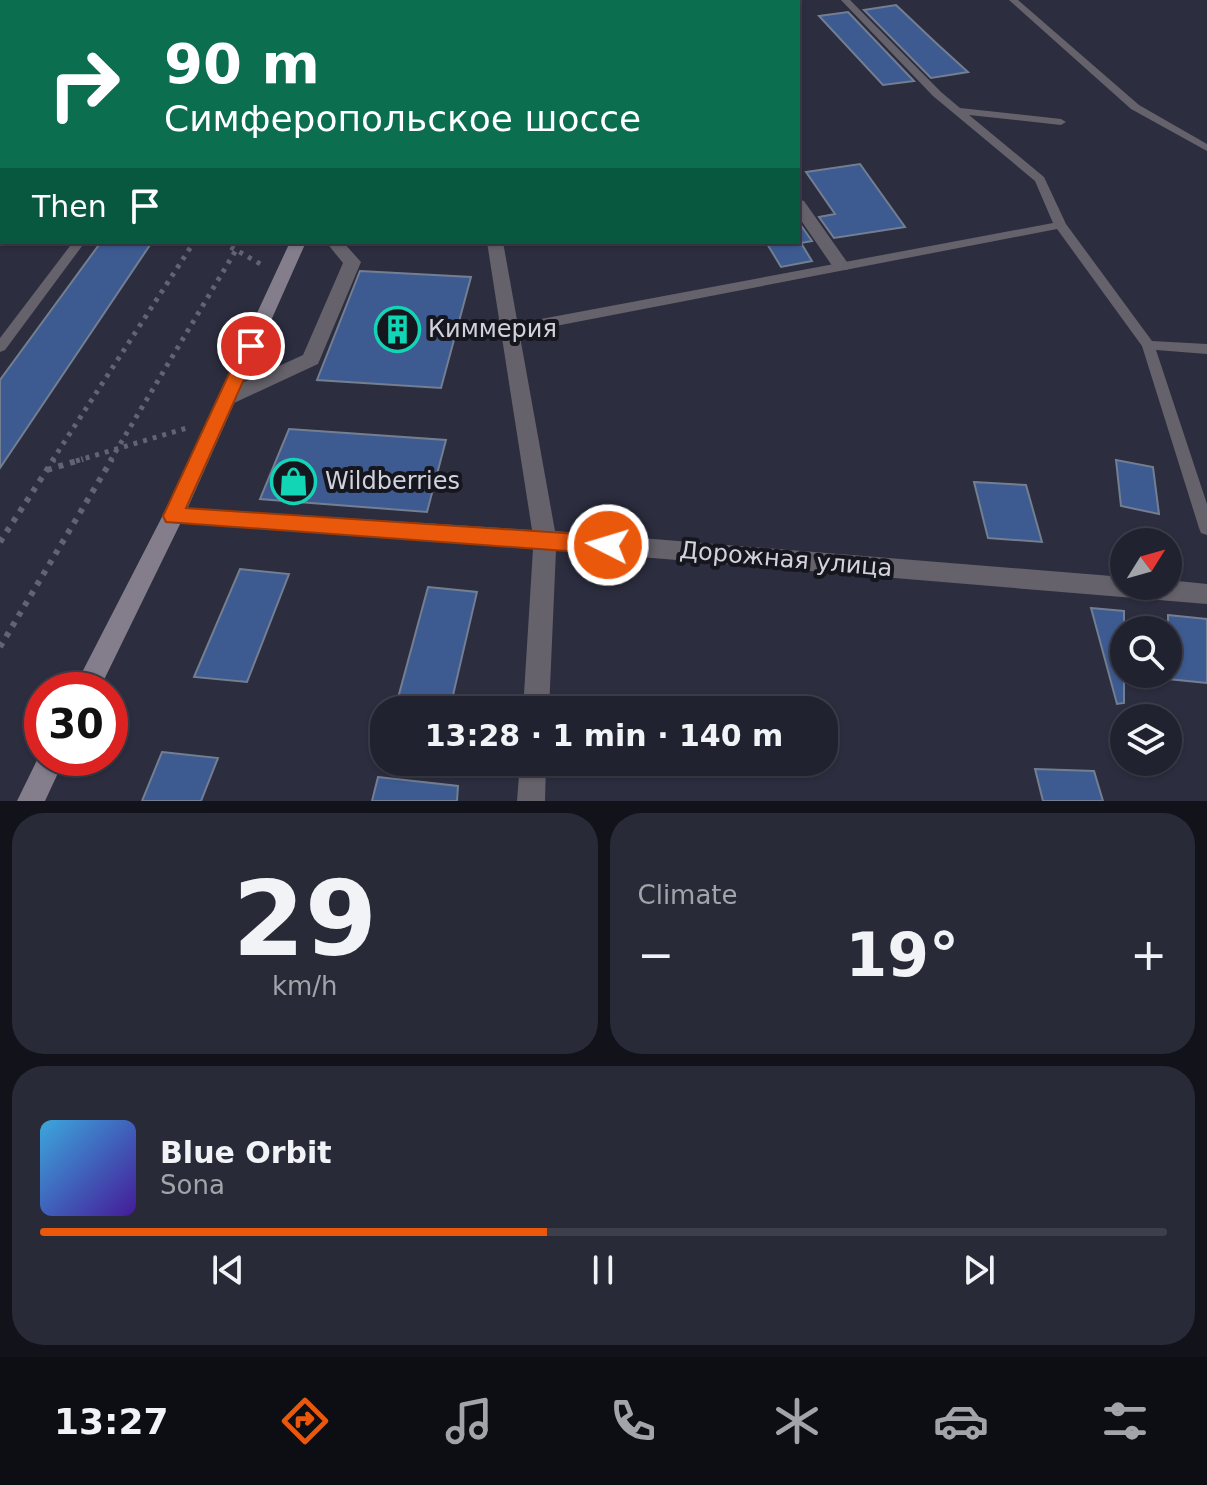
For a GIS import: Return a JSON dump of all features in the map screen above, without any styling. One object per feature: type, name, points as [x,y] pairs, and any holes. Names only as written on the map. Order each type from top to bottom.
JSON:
[{"type":"main road","points":[[95,672],[173,516],[297,244]]},
{"type":"main road","points":[[31,801],[43,776]]},
{"type":"street","points":[[800,207],[841,266]]},
{"type":"street","points":[[227,398],[311,359],[352,262],[336,244]]},
{"type":"street","points":[[495,244],[545,540],[537,696]]},
{"type":"street","name":"Дорожная улица","points":[[173,516],[545,540],[1207,594]]},
{"type":"street","points":[[531,801],[532,776]]},
{"type":"lane","points":[[845,0],[957,111],[1040,179],[1060,225],[1148,345],[1207,528]]},
{"type":"lane","points":[[1013,0],[1135,107],[1207,148]]},
{"type":"lane","points":[[957,111],[1061,122]]},
{"type":"lane","points":[[509,330],[1060,225]]},
{"type":"lane","points":[[0,347],[77,244]]},
{"type":"lane","points":[[1148,345],[1207,349]]},
{"type":"path","points":[[0,542],[193,244]]},
{"type":"path","points":[[226,244],[265,266]]},
{"type":"path","points":[[0,647],[236,250]]},
{"type":"path","points":[[47,470],[187,428]]},
{"type":"building","points":[[896,5],[968,72],[931,78],[864,10]]},
{"type":"building","points":[[848,12],[914,81],[883,85],[819,16]]},
{"type":"building","points":[[860,164],[905,227],[834,238],[819,217],[835,214],[806,172]]},
{"type":"building","points":[[800,224],[812,241],[801,243],[812,261],[781,267],[767,244],[800,244]]},
{"type":"building","points":[[100,244],[151,244],[0,468],[0,380]]},
{"type":"building","name":"Киммерия","points":[[360,271],[471,277],[441,388],[317,380]]},
{"type":"building","points":[[289,429],[446,440],[427,512],[260,499]]},
{"type":"building","points":[[1116,460],[1153,467],[1159,514],[1121,506]]},
{"type":"building","points":[[974,482],[1026,485],[1042,542],[988,538]]},
{"type":"building","points":[[240,569],[289,574],[247,682],[194,677]]},
{"type":"building","points":[[428,587],[477,592],[453,696],[399,696]]},
{"type":"building","points":[[1091,608],[1124,611],[1124,616],[1110,616],[1110,678]]},
{"type":"building","points":[[1182,616],[1207,619],[1207,683],[1182,680]]},
{"type":"building","points":[[1113,688],[1124,688],[1124,703],[1117,704]]},
{"type":"building","points":[[162,752],[218,758],[201,801],[142,801]]},
{"type":"building","points":[[1035,769],[1094,771],[1103,801],[1043,801]]},
{"type":"building","points":[[378,777],[458,786],[457,801],[372,801]]},
{"type":"place","name":"Киммерия","points":[[397,329]]},
{"type":"place","name":"Wildberries","points":[[294,481]]},
{"type":"route","points":[[251,346],[173,516],[608,545]]}]
